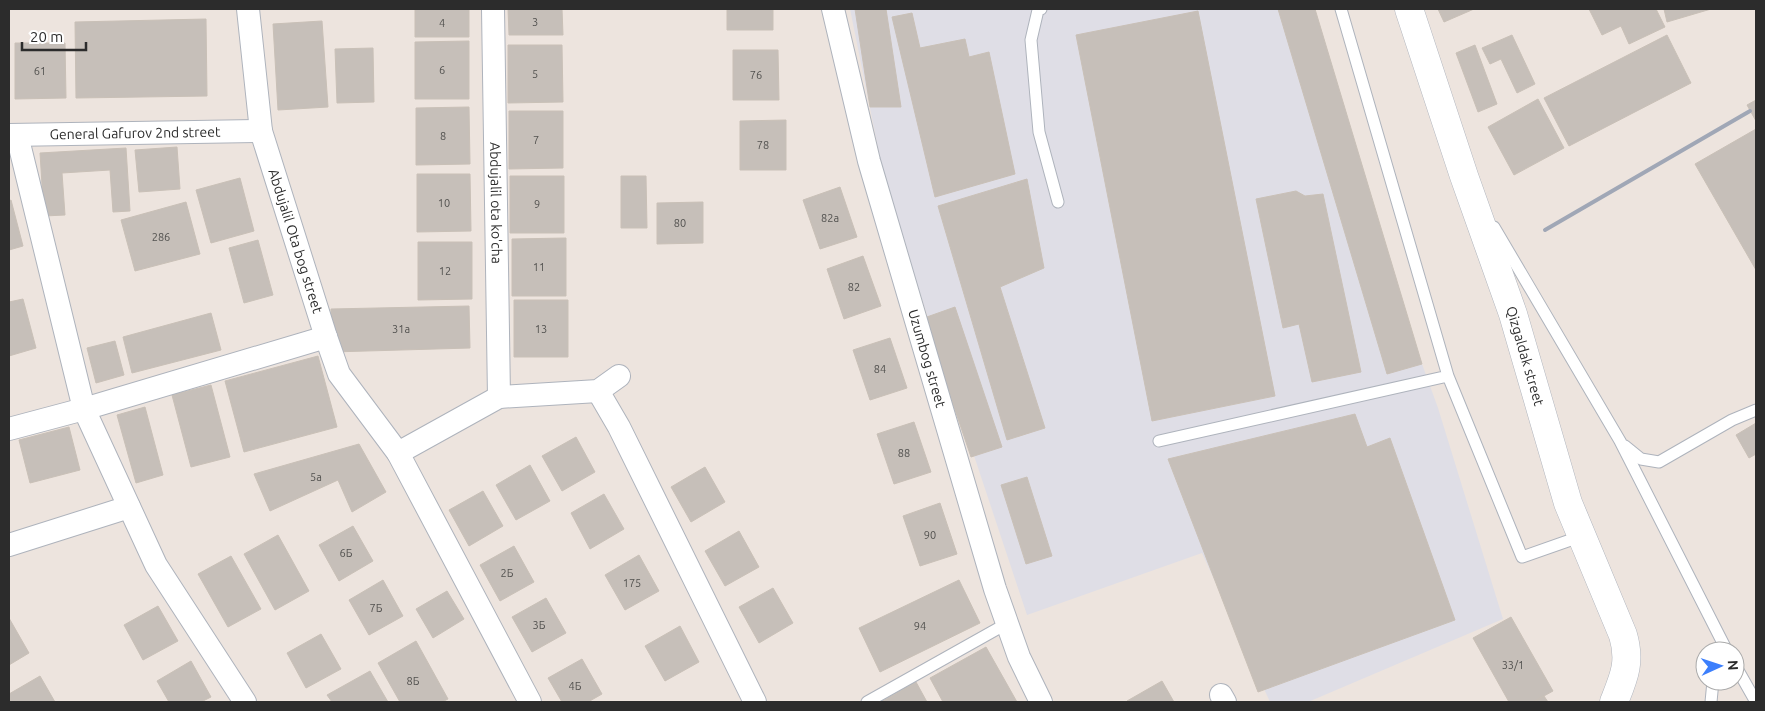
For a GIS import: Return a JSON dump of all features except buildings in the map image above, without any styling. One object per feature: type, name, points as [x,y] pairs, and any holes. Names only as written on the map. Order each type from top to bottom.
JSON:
[{"type":"street","name":"Abdujalil Ota bog street","points":[[248,9],[261,131],[326,337],[340,374],[398,453],[530,702]]},
{"type":"street","name":"Abdujalil ota ko'cha","points":[[493,9],[499,397]]},
{"type":"street","name":"Uzumbog street","points":[[833,9],[869,161],[1006,624],[1019,657],[1041,702]]},
{"type":"street","name":"Qizgaldak street","points":[[1409,9],[1464,176],[1513,314],[1568,503],[1623,635],[1626,646],[1626,669],[1614,702]]},
{"type":"street","name":"General Gafurov 2nd street","points":[[13,135],[261,131]]},
{"type":"street","points":[[13,135],[18,182],[84,409],[156,566],[245,702]]},
{"type":"street","points":[[9,429],[84,409],[326,337]]},
{"type":"street","points":[[398,453],[499,397],[598,391],[619,376]]},
{"type":"street","points":[[598,391],[619,426],[755,702]]},
{"type":"street","points":[[9,544],[129,507]]},
{"type":"lane","points":[[1041,9],[1038,10],[1031,40],[1040,132],[1058,202]]},
{"type":"lane","points":[[1341,9],[1448,376],[1522,557],[1582,536]]},
{"type":"lane","points":[[1464,176],[1620,441],[1722,641]]},
{"type":"lane","points":[[1158,441],[1448,376]]},
{"type":"lane","points":[[1620,441],[1640,459],[1659,462],[1732,420],[1756,410]]},
{"type":"lane","points":[[868,702],[1006,624]]},
{"type":"lane","points":[[1717,641],[1718,633]]},
{"type":"lane","points":[[1745,683],[1756,702]]},
{"type":"shaded area","points":[[850,9],[1315,9],[1422,364],[1438,408],[1503,619],[1308,702],[1270,702],[1202,553],[1027,615],[888,197]]},
{"type":"railway","points":[[1545,230],[1750,111]]}]
